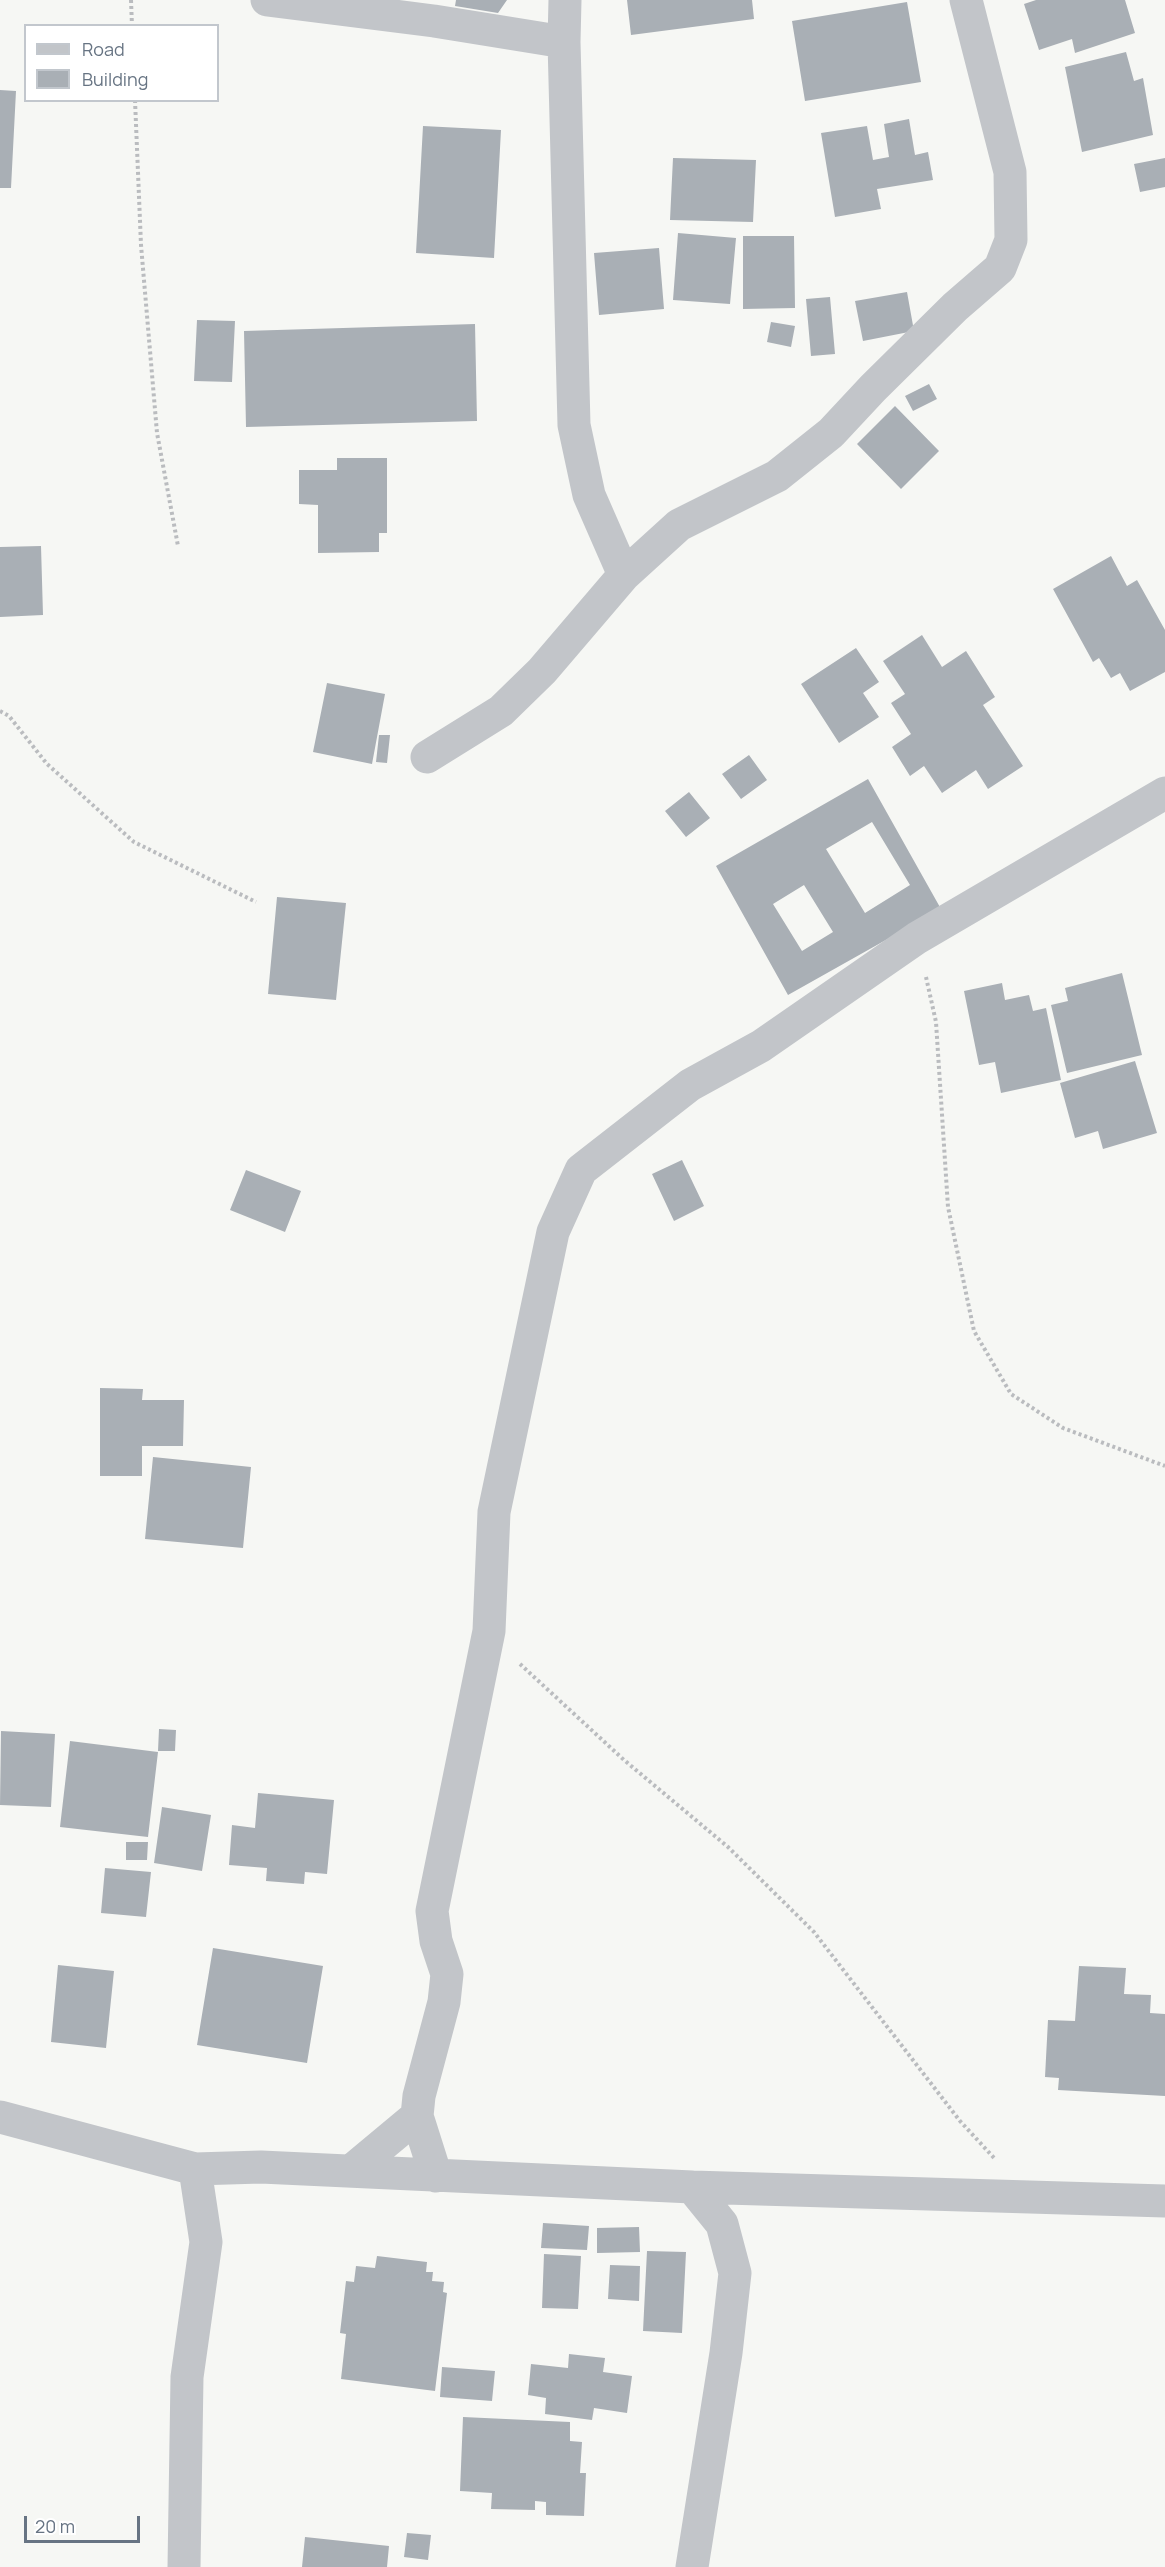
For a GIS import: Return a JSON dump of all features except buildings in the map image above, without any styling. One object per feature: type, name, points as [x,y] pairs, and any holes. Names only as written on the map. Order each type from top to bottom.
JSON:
[{"type":"street","points":[[267,0],[435,21],[564,42]]},
{"type":"street","points":[[565,0],[564,42],[574,425],[589,495],[624,575]]},
{"type":"street","points":[[428,757],[501,711],[542,671],[624,575],[679,525],[777,476],[831,433],[955,307],[1000,268],[1011,240],[1010,172],[966,0]]},
{"type":"street","points":[[436,2176],[417,2116],[419,2096],[444,2002],[447,1974],[436,1941],[432,1911],[489,1631],[494,1512],[553,1232],[581,1170],[690,1085],[760,1046],[917,938],[1165,793]]},
{"type":"street","points":[[351,2171],[417,2116]]},
{"type":"street","points":[[0,2117],[195,2169],[261,2167],[692,2187],[1165,2201]]},
{"type":"street","points":[[184,2567],[187,2377],[206,2242],[195,2169]]},
{"type":"street","points":[[692,2187],[722,2224],[735,2273],[726,2353],[692,2567]]},
{"type":"path","points":[[131,0],[132,24]]},
{"type":"path","points":[[135,102],[141,245],[157,433],[178,546]]},
{"type":"path","points":[[0,711],[9,716],[46,764],[134,842],[256,902]]},
{"type":"path","points":[[917,938],[936,1022],[948,1207],[974,1331],[1011,1394],[1064,1428],[1165,1466]]},
{"type":"path","points":[[489,1631],[500,1646],[624,1760],[728,1847],[814,1932],[960,2121],[1029,2198]]}]
